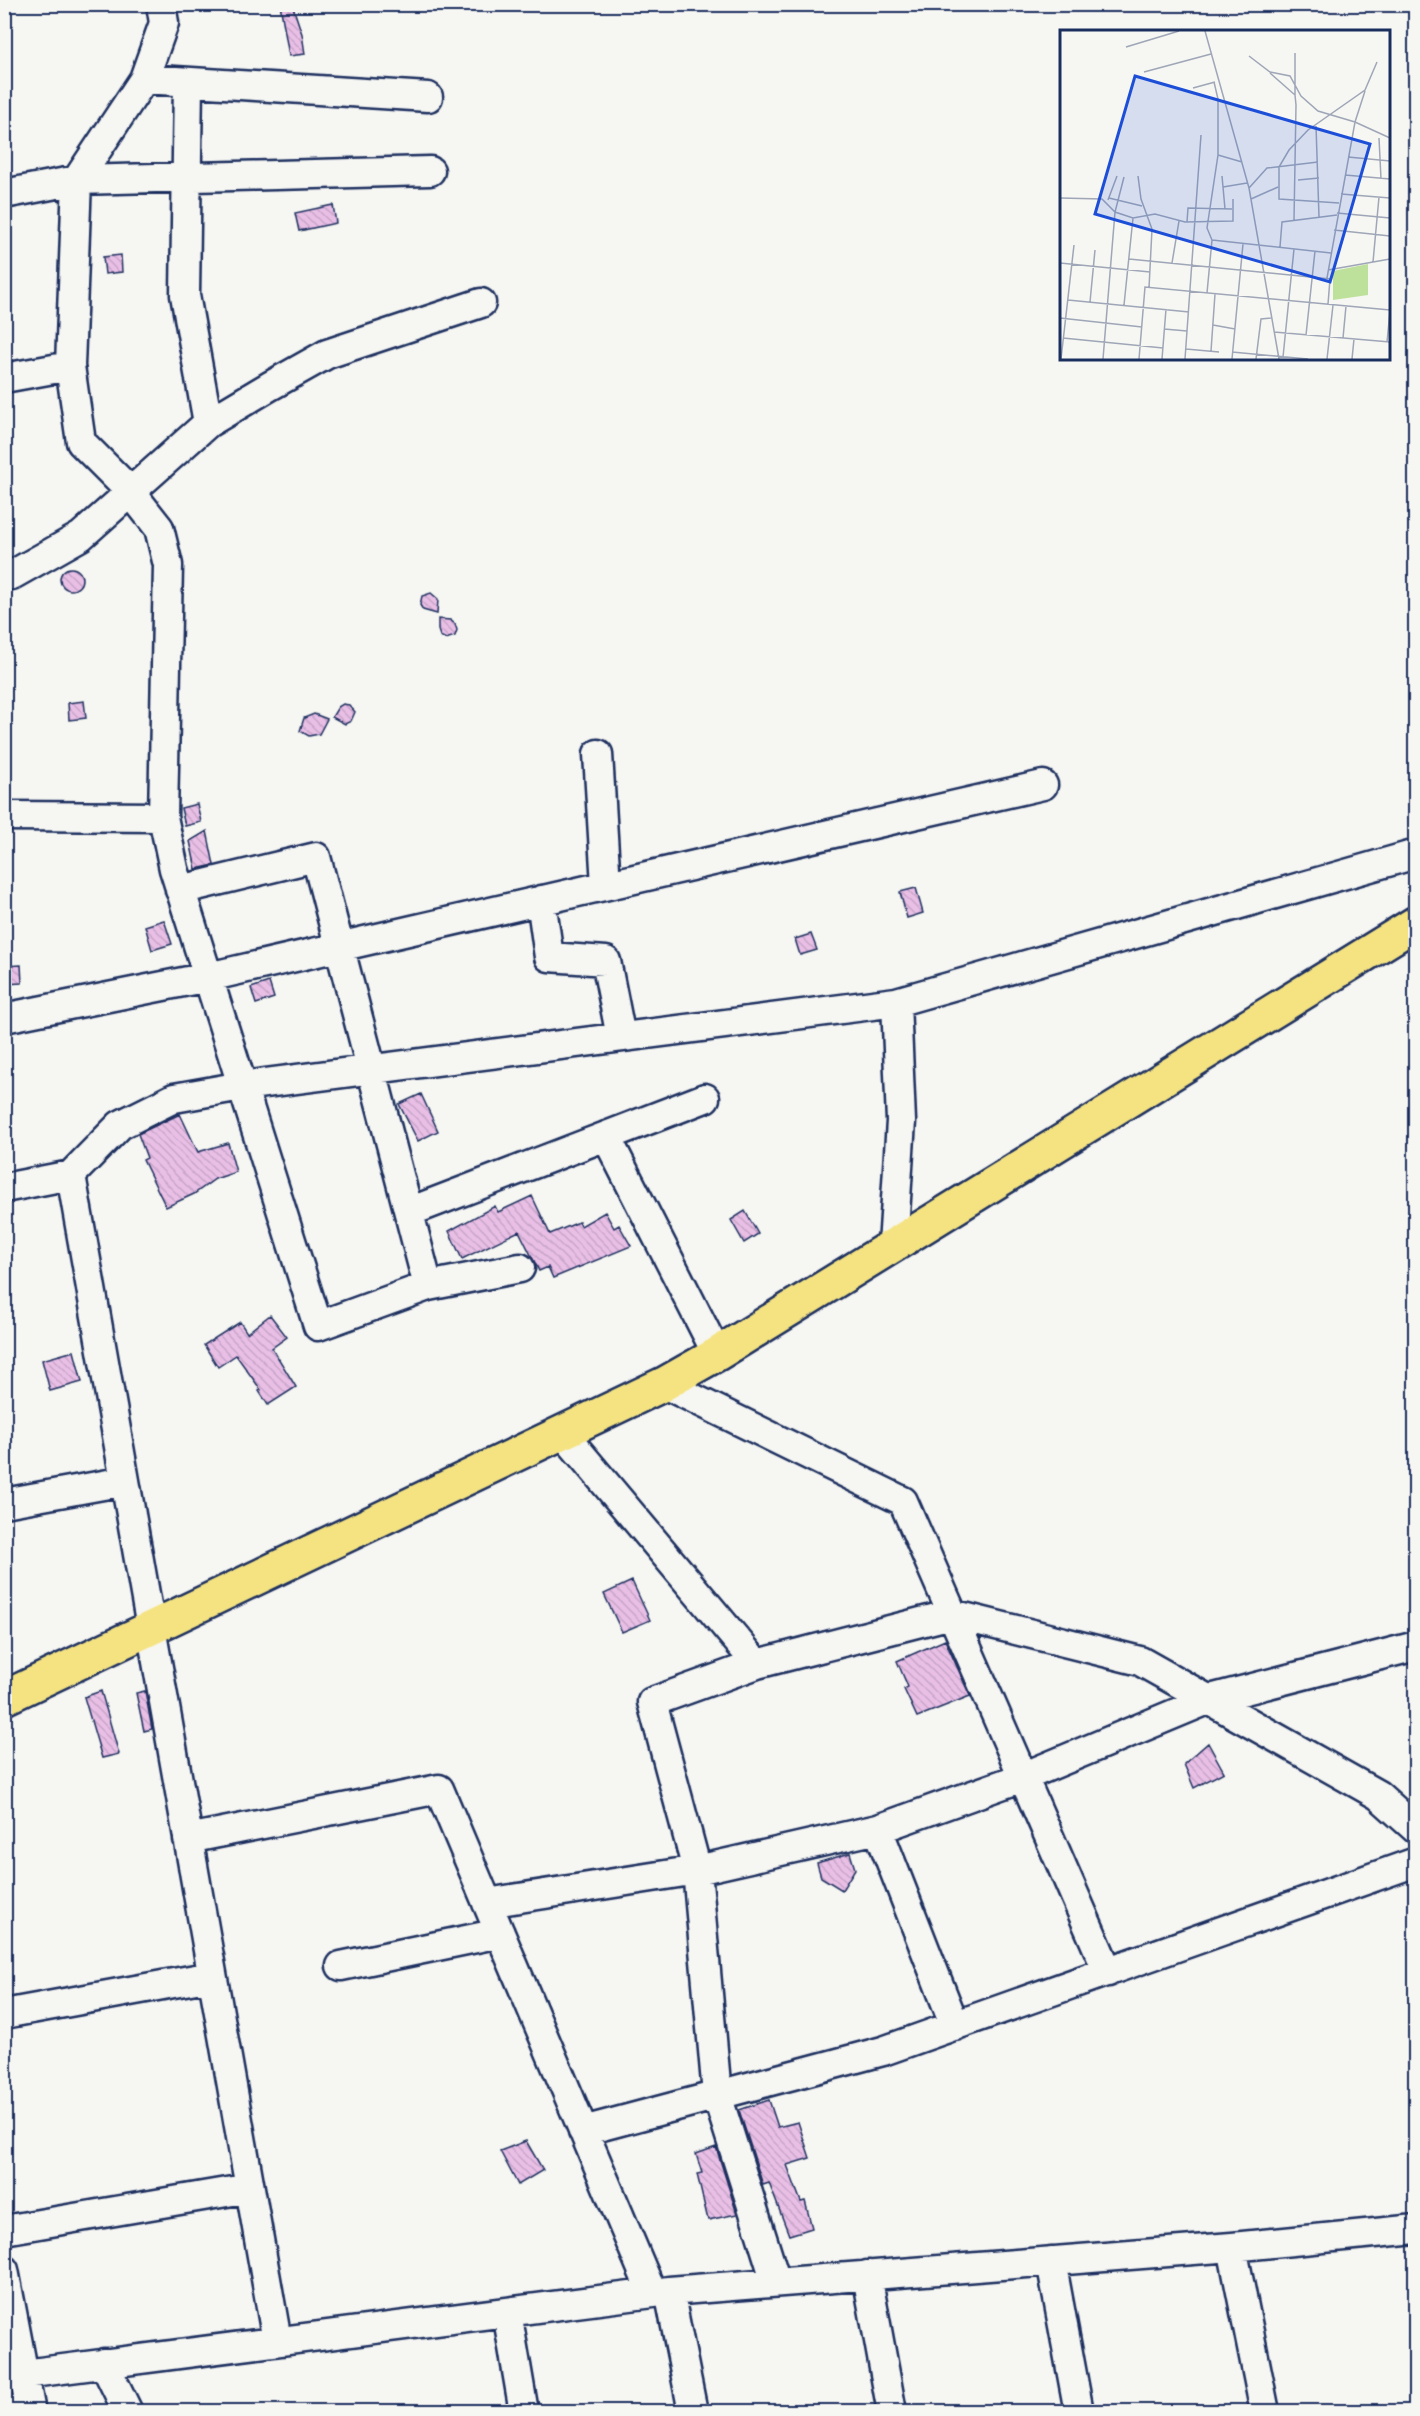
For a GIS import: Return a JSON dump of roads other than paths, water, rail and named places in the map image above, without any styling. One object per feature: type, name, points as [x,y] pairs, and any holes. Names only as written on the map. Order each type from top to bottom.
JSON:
[{"type":"main road","points":[[4,1698],[664,1384],[717,1354],[1416,923]]},
{"type":"street","points":[[161,4],[164,23],[144,80],[77,180],[70,366],[81,442],[130,491],[159,528],[168,564],[163,817],[180,890],[318,1326],[428,1286],[520,1268]]},
{"type":"street","points":[[144,80],[428,97]]},
{"type":"street","points":[[188,82],[185,295],[208,423]]},
{"type":"street","points":[[4,194],[77,180],[430,171]]},
{"type":"street","points":[[4,576],[12,574],[81,536],[208,423],[327,354],[481,303]]},
{"type":"street","points":[[4,378],[70,366]]},
{"type":"street","points":[[598,754],[606,885]]},
{"type":"street","points":[[4,1018],[208,977],[1043,785]]},
{"type":"street","points":[[4,816],[163,817]]},
{"type":"street","points":[[4,1188],[70,1175],[120,1125],[174,1098],[242,1086],[896,1002],[1416,854]]},
{"type":"street","points":[[180,890],[316,857],[428,1286]]},
{"type":"street","points":[[541,900],[549,957],[606,961],[621,1037]]},
{"type":"street","points":[[892,1246],[901,1121],[896,1002]]},
{"type":"street","points":[[409,1212],[705,1098]]},
{"type":"street","points":[[606,1136],[717,1354]]},
{"type":"street","points":[[70,1175],[277,2341]]},
{"type":"street","points":[[664,1384],[903,1501],[1108,1972]]},
{"type":"street","points":[[563,1433],[758,1664]]},
{"type":"street","points":[[4,1503],[124,1481]]},
{"type":"street","points":[[776,2282],[717,2095],[697,1870],[652,1702],[758,1664],[952,1614],[1140,1660],[1378,1795],[1416,1829]]},
{"type":"street","points":[[487,1903],[697,1870],[878,1829],[1023,1777],[1210,1699],[1416,1646]]},
{"type":"street","points":[[188,1839],[439,1789],[583,2131],[661,2292],[693,2412]]},
{"type":"street","points":[[878,1829],[955,2026]]},
{"type":"street","points":[[583,2131],[883,2051],[1416,1862]]},
{"type":"street","points":[[341,1966],[500,1933]]},
{"type":"street","points":[[4,2014],[212,1976]]},
{"type":"street","points":[[4,2230],[250,2187]]},
{"type":"street","points":[[24,2374],[661,2292],[1232,2247],[1416,2229]]},
{"type":"street","points":[[1232,2247],[1265,2412]]},
{"type":"street","points":[[1051,2261],[1079,2412]]},
{"type":"street","points":[[4,2270],[30,2407],[9,2412]]},
{"type":"street","points":[[867,2275],[892,2412]]},
{"type":"street","points":[[507,2312],[524,2412]]},
{"type":"street","points":[[104,2363],[128,2412]]}]
